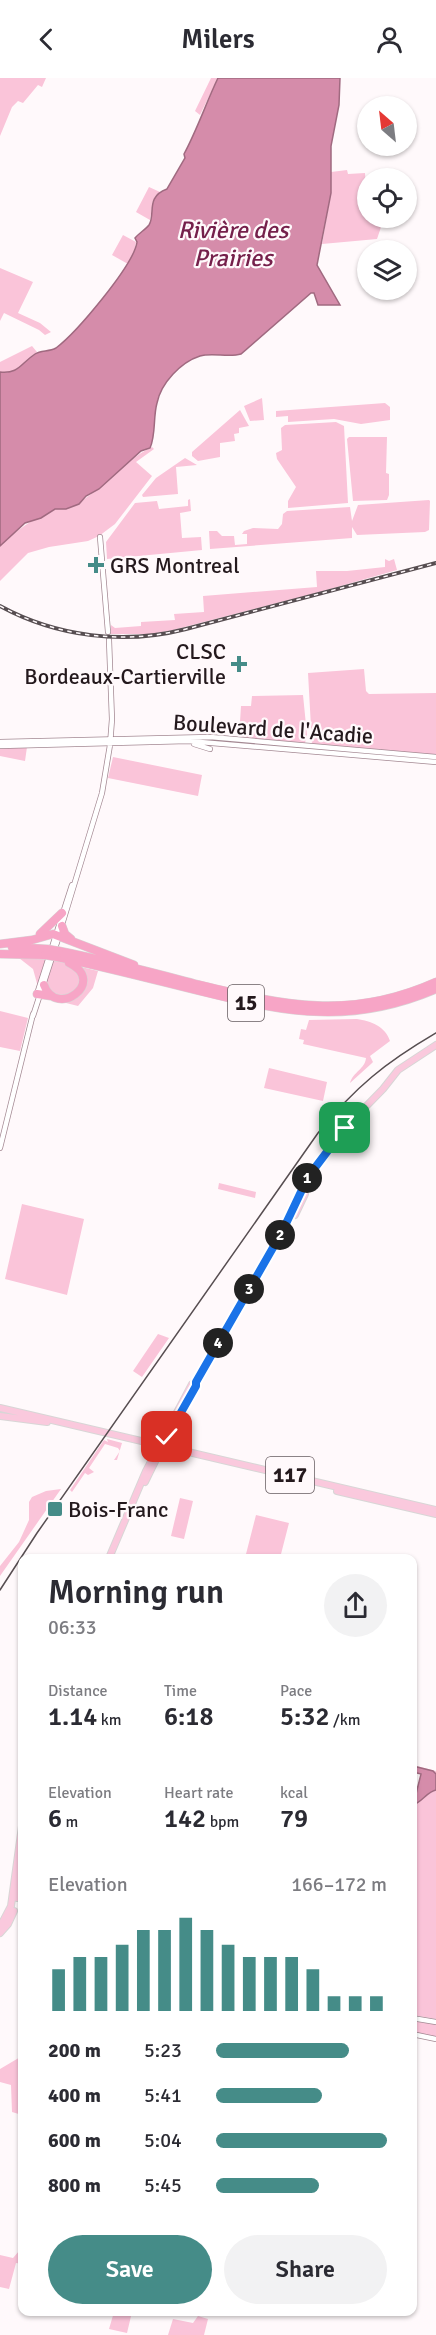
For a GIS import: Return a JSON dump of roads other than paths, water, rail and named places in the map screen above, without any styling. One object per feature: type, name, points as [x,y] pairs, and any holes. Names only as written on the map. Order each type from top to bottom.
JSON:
[{"type":"highway","points":[[29,940],[46,930],[62,913]]},
{"type":"highway","points":[[62,926],[65,934],[75,941]]},
{"type":"highway","points":[[0,945],[48,934],[57,935],[152,973]]},
{"type":"highway","name":"15","points":[[0,945],[152,973],[265,1000],[310,1006],[348,1006],[376,1001],[402,995],[436,982]]},
{"type":"highway","name":"15","points":[[0,954],[46,952]]},
{"type":"highway","points":[[39,994],[70,998],[78,993],[83,983],[78,968],[58,954]]},
{"type":"highway","name":"15","points":[[58,954],[263,1007],[295,1012],[334,1013],[369,1009],[408,1000],[436,989]]},
{"type":"highway","points":[[44,985],[47,993],[52,996]]},
{"type":"main road","points":[[102,561],[108,632]]},
{"type":"main road","points":[[0,1148],[39,994],[101,796],[111,740],[112,719],[108,640]]},
{"type":"main road","name":"Boulevard de l'Acadie","points":[[0,744],[215,737],[436,757]]},
{"type":"main road","name":"Boulevard de l'Acadie","points":[[111,740],[188,741],[436,762]]},
{"type":"main road","points":[[188,741],[210,749]]},
{"type":"main road","points":[[39,994],[44,985],[62,913],[78,869]]},
{"type":"main road","points":[[113,1554],[165,1438],[282,1232],[307,1179],[342,1131],[370,1101],[397,1066],[436,1043]]},
{"type":"main road","name":"117","points":[[0,1408],[149,1445],[161,1451],[436,1512]]},
{"type":"main road","name":"117","points":[[0,1416],[51,1423],[109,1435]]},
{"type":"main road","points":[[149,1445],[165,1438]]},
{"type":"main road","points":[[149,1445],[161,1451]]},
{"type":"main road","points":[[0,1927],[11,1906],[18,1872]]},
{"type":"main road","points":[[0,1933],[9,1922],[15,1909],[18,1885]]},
{"type":"main road","points":[[417,2019],[436,2022]]},
{"type":"main road","points":[[417,2035],[436,2039]]},
{"type":"water","name":"Rivière des Prairies","points":[[218,78],[340,78],[339,105],[331,146],[331,193],[317,265],[340,305],[318,305],[314,293],[311,293],[241,354],[205,355],[186,363],[167,381],[159,395],[150,448],[141,451],[79,504],[66,509],[55,509],[41,518],[25,523],[0,546],[0,372],[15,370],[35,354],[56,348],[90,314],[115,282],[133,253],[137,242],[135,238],[151,221],[153,201],[160,192],[167,189],[185,158],[184,154]]},
{"type":"water","points":[[417,1767],[436,1774],[436,1790],[417,1803],[417,1790],[421,1774],[417,1773]]},
{"type":"tram line","points":[[23,1554],[318,1133],[345,1102],[372,1077],[436,1033]]},
{"type":"tram line","points":[[0,1590],[18,1562]]},
{"type":"railway","points":[[0,606],[22,617],[68,631],[91,635],[139,637],[186,629],[436,563]]},
{"type":"place","name":"GRS Montreal","points":[[96,565]]},
{"type":"place","name":"CLSC Bordeaux-Cartierville","points":[[239,664]]},
{"type":"place","name":"Bois-Franc","points":[[55,1509]]}]
